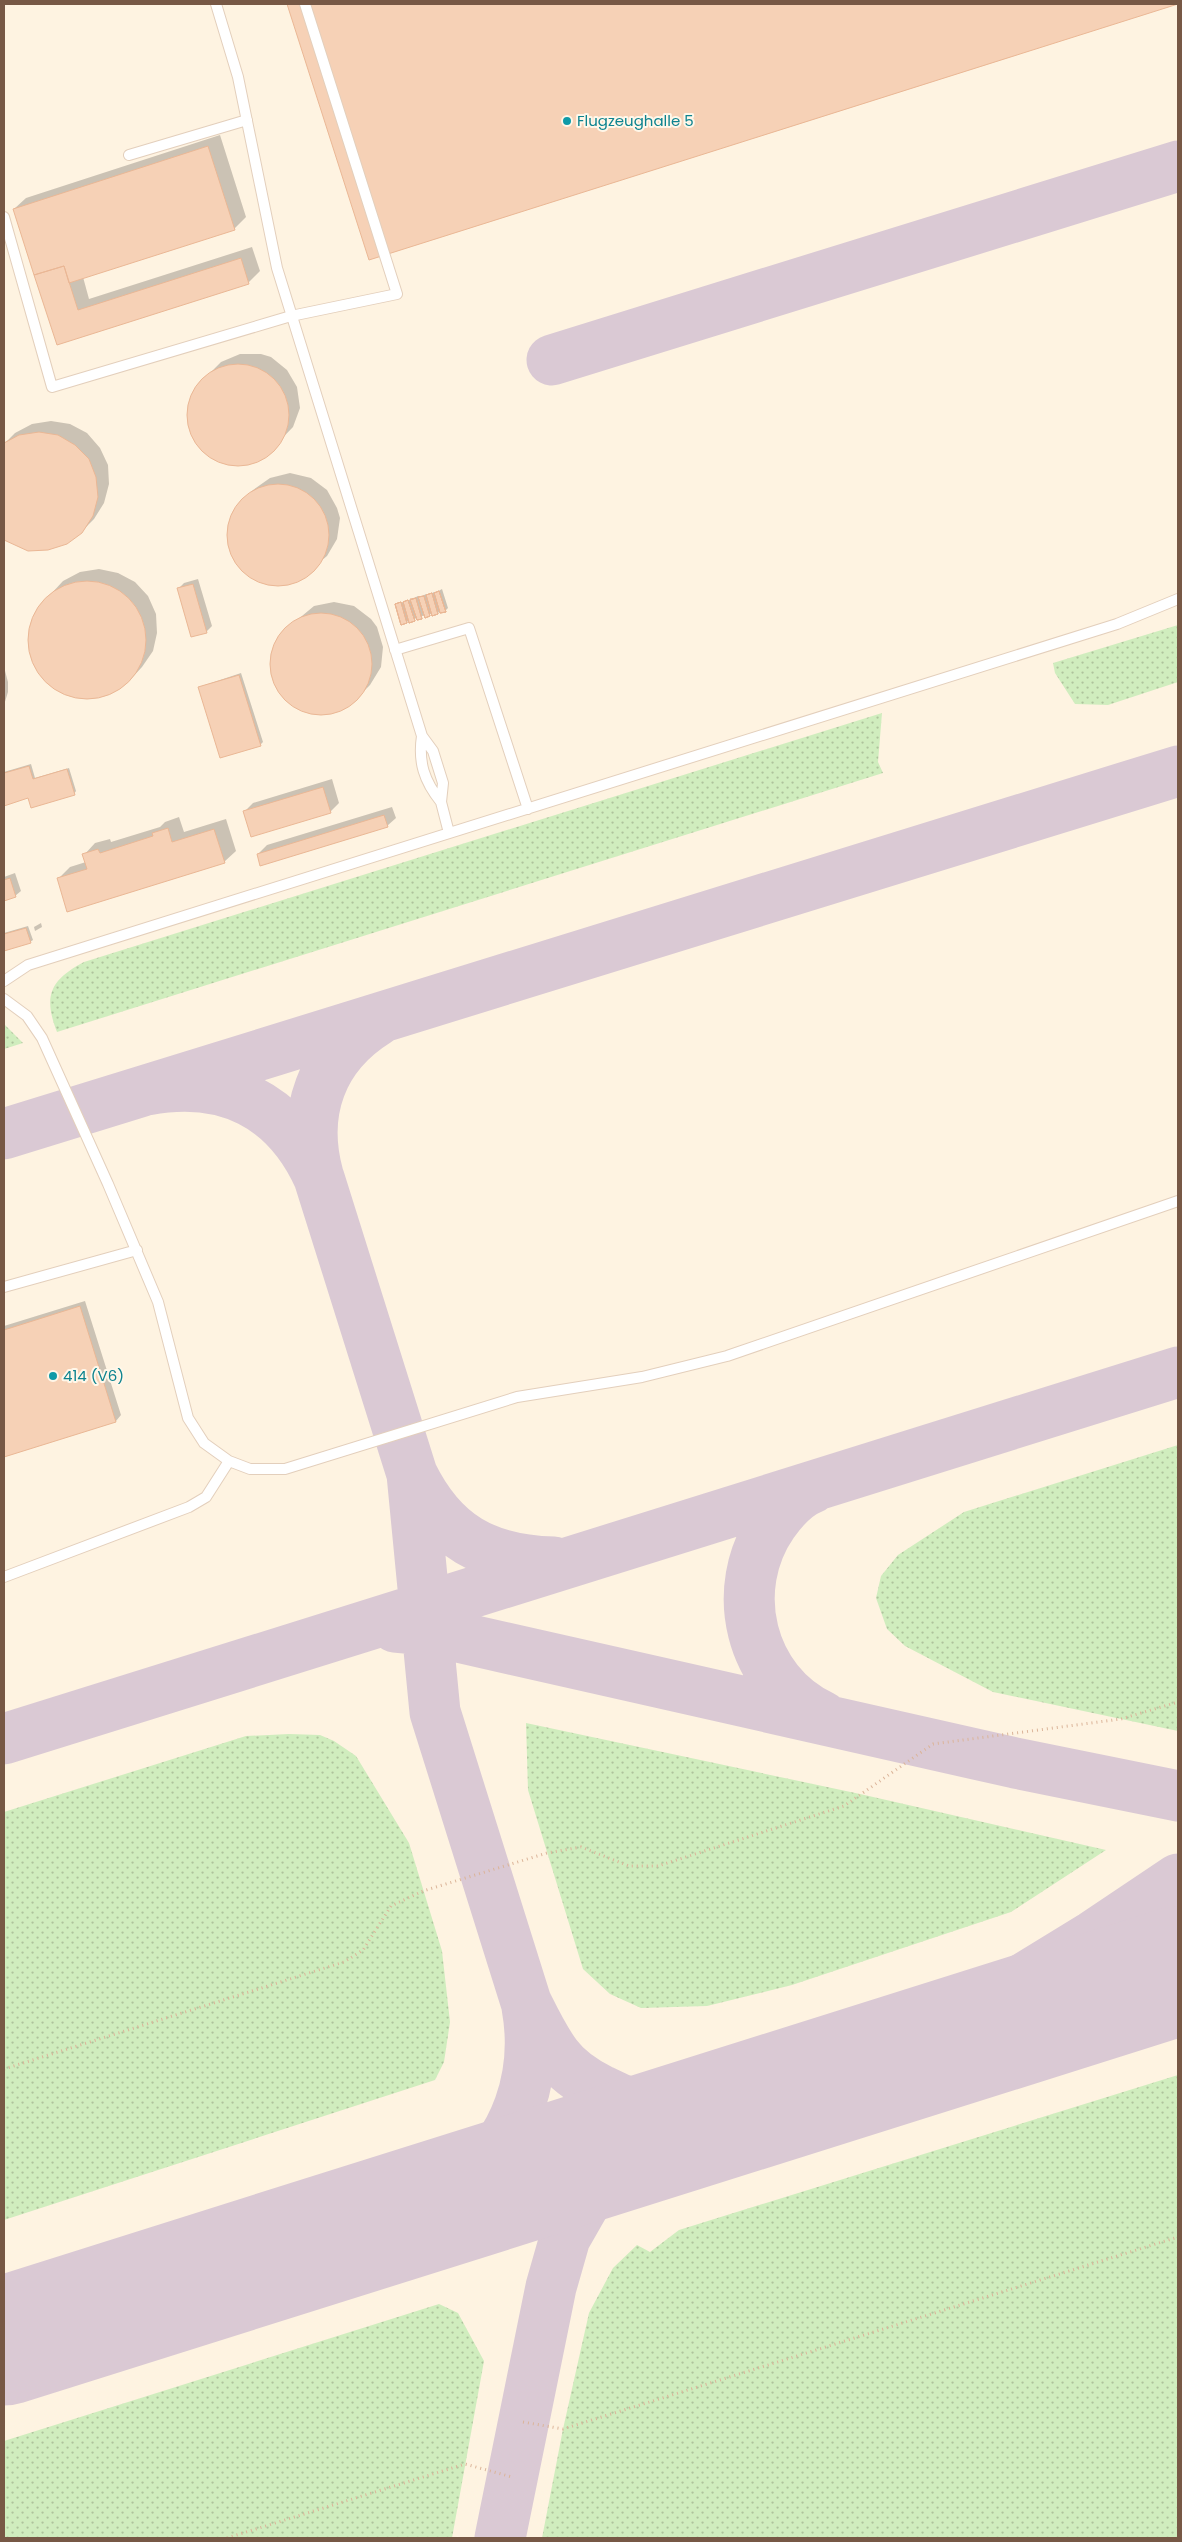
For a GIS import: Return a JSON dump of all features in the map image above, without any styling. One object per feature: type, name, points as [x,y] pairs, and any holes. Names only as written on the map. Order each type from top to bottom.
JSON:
[{"type":"lane","points":[[216,4],[238,77],[266,220],[291,316],[422,736],[433,751],[443,783],[441,802],[449,833]]},
{"type":"lane","points":[[4,217],[52,387],[291,316],[397,294],[305,4]]},
{"type":"lane","points":[[129,154],[247,120]]},
{"type":"lane","points":[[4,981],[28,965],[1117,624],[1178,599]]},
{"type":"lane","points":[[395,650],[469,628],[528,808]]},
{"type":"lane","points":[[422,736],[419,755],[430,788],[441,802]]},
{"type":"lane","points":[[4,999],[27,1016],[42,1038],[136,1250],[166,1327],[188,1418],[204,1443],[229,1461],[257,1469],[284,1469],[518,1397],[642,1377],[727,1356],[1178,1200]]},
{"type":"lane","points":[[4,1288],[136,1250]]},
{"type":"lane","points":[[4,1577],[189,1507],[206,1497],[229,1461]]},
{"type":"path","points":[[4,2069],[344,1962],[363,1950],[391,1906],[423,1890],[547,1853],[581,1846],[629,1866],[658,1866],[844,1806],[933,1744],[1120,1719],[1178,1702]]},
{"type":"path","points":[[523,2422],[563,2429],[1178,2237]]},
{"type":"path","points":[[227,2538],[465,2464],[512,2477]]},
{"type":"green space","points":[[1178,625],[1178,682],[1108,705],[1075,704],[1055,673],[1053,663]]},
{"type":"green space","points":[[882,713],[878,762],[883,773],[57,1032],[51,1008],[52,990],[63,975],[84,962]]},
{"type":"green space","points":[[4,1024],[23,1043],[4,1049]]},
{"type":"green space","points":[[1178,1445],[1178,1731],[993,1692],[905,1646],[887,1629],[876,1598],[881,1576],[898,1555],[964,1512]]},
{"type":"green space","points":[[526,1723],[860,1794],[1106,1850],[1011,1912],[792,1985],[707,2006],[641,2008],[610,1994],[583,1969],[528,1790]]},
{"type":"green space","points":[[320,1735],[334,1741],[356,1756],[409,1843],[442,1951],[450,2022],[444,2062],[435,2080],[4,2220],[4,1812],[246,1736]]},
{"type":"green space","points":[[1178,2075],[1178,2538],[542,2538],[563,2429],[589,2313],[613,2268],[637,2245],[650,2252],[679,2230]]},
{"type":"green space","points":[[439,2304],[458,2313],[484,2361],[452,2538],[4,2538],[4,2441]]},
{"type":"building","name":"Flugzeughalle 5","points":[[287,4],[1178,4],[369,260]]},
{"type":"building","points":[[208,146],[235,230],[69,283],[64,266],[34,275],[13,209]]},
{"type":"building","points":[[241,258],[249,284],[57,345],[34,275],[64,266],[78,310]]},
{"type":"building","points":[[238,364],[257,368],[274,379],[285,396],[289,415],[285,434],[274,451],[257,462],[238,466],[219,462],[202,451],[191,434],[187,415],[191,396],[202,379],[219,368]]},
{"type":"building","points":[[39,432],[58,435],[75,445],[89,459],[96,477],[98,497],[93,516],[82,533],[67,544],[48,550],[28,551],[4,540],[4,443],[19,435]]},
{"type":"building","points":[[278,484],[297,488],[314,499],[325,516],[329,535],[325,554],[314,571],[297,582],[278,586],[259,582],[242,571],[231,554],[227,535],[231,516],[242,499],[259,488]]},
{"type":"building","points":[[87,581],[110,585],[129,598],[142,617],[146,640],[142,663],[129,682],[110,695],[87,699],[64,695],[45,682],[32,663],[28,640],[32,617],[45,598],[64,585]]},
{"type":"building","points":[[193,584],[207,633],[191,637],[177,588]]},
{"type":"building","points":[[439,591],[446,612],[440,613],[434,593]]},
{"type":"building","points":[[439,591],[446,612],[440,613],[434,593]]},
{"type":"building","points":[[439,591],[446,612],[440,613],[434,593]]},
{"type":"building","points":[[432,593],[438,614],[432,616],[426,595]]},
{"type":"building","points":[[432,593],[438,614],[432,616],[426,595]]},
{"type":"building","points":[[432,593],[438,614],[432,616],[426,595]]},
{"type":"building","points":[[424,596],[430,616],[425,618],[418,597]]},
{"type":"building","points":[[424,596],[430,616],[425,618],[418,597]]},
{"type":"building","points":[[424,596],[430,616],[425,618],[418,597]]},
{"type":"building","points":[[416,598],[422,619],[417,620],[410,600]]},
{"type":"building","points":[[416,598],[422,619],[417,620],[410,600]]},
{"type":"building","points":[[416,598],[422,619],[417,620],[410,599]]},
{"type":"building","points":[[408,600],[415,621],[409,623],[403,602]]},
{"type":"building","points":[[408,600],[415,621],[409,623],[403,602]]},
{"type":"building","points":[[408,600],[415,621],[409,623],[403,602]]},
{"type":"building","points":[[401,602],[407,623],[401,625],[395,604]]},
{"type":"building","points":[[401,602],[407,623],[401,625],[395,604]]},
{"type":"building","points":[[401,602],[407,623],[401,625],[395,604]]},
{"type":"building","points":[[321,613],[340,617],[357,628],[368,645],[372,664],[368,683],[357,700],[340,711],[321,715],[302,711],[285,700],[274,683],[270,664],[274,645],[285,628],[302,617]]},
{"type":"building","points":[[239,675],[261,746],[220,758],[198,687]]},
{"type":"building","points":[[29,766],[33,779],[67,769],[75,795],[31,808],[28,798],[4,806],[4,773]]},
{"type":"building","points":[[323,787],[331,813],[251,837],[243,811]]},
{"type":"building","points":[[384,815],[388,827],[260,866],[257,854]]},
{"type":"building","points":[[168,828],[172,842],[214,829],[225,863],[67,912],[57,878],[87,869],[82,854],[98,849],[100,853],[153,836],[152,833]]},
{"type":"building","points":[[10,878],[16,897],[4,901],[4,880]]},
{"type":"building","points":[[26,928],[31,943],[4,951],[4,934]]},
{"type":"building","name":"414 (V6)","points":[[80,1306],[116,1422],[4,1457],[4,1330]]},
{"type":"taxiway","points":[[552,360],[1178,166]]},
{"type":"taxiway","points":[[4,1134],[1178,771]]},
{"type":"taxiway","points":[[318,1175],[313,1152],[312,1129],[314,1108],[320,1088],[329,1068],[342,1051],[358,1035],[377,1021]]},
{"type":"taxiway","points":[[147,1090],[175,1086],[202,1087],[227,1092],[250,1101],[271,1114],[289,1131],[305,1153],[319,1178],[412,1474],[435,1712],[526,2002],[540,2029],[556,2055],[571,2071],[595,2087],[639,2106],[657,2110],[694,2112],[753,2105]]},
{"type":"taxiway","points":[[4,1739],[1178,1372]]},
{"type":"taxiway","points":[[412,1474],[424,1496],[438,1514],[469,1541],[487,1550],[507,1556],[554,1562]]},
{"type":"taxiway","points":[[812,1488],[795,1498],[773,1523],[759,1549],[751,1576],[749,1604],[753,1631],[763,1657],[778,1681],[797,1701],[822,1716]]},
{"type":"taxiway","points":[[395,1627],[427,1630],[1015,1763],[1178,1796]]},
{"type":"taxiway","points":[[772,2098],[906,2039],[1005,1990],[1093,1936],[1178,1879]]},
{"type":"taxiway","points":[[378,2223],[441,2196],[461,2184],[480,2168],[497,2149],[510,2128],[520,2106],[526,2082],[530,2057],[527,2007]]},
{"type":"taxiway","points":[[500,2538],[551,2287],[565,2238],[585,2203],[608,2175],[645,2146],[701,2120]]},
{"type":"runway","points":[[4,2341],[1178,1971]]},
{"type":"place","name":"Flugzeughalle 5","points":[[567,121]]},
{"type":"place","name":"414 (V6)","points":[[53,1376]]}]
